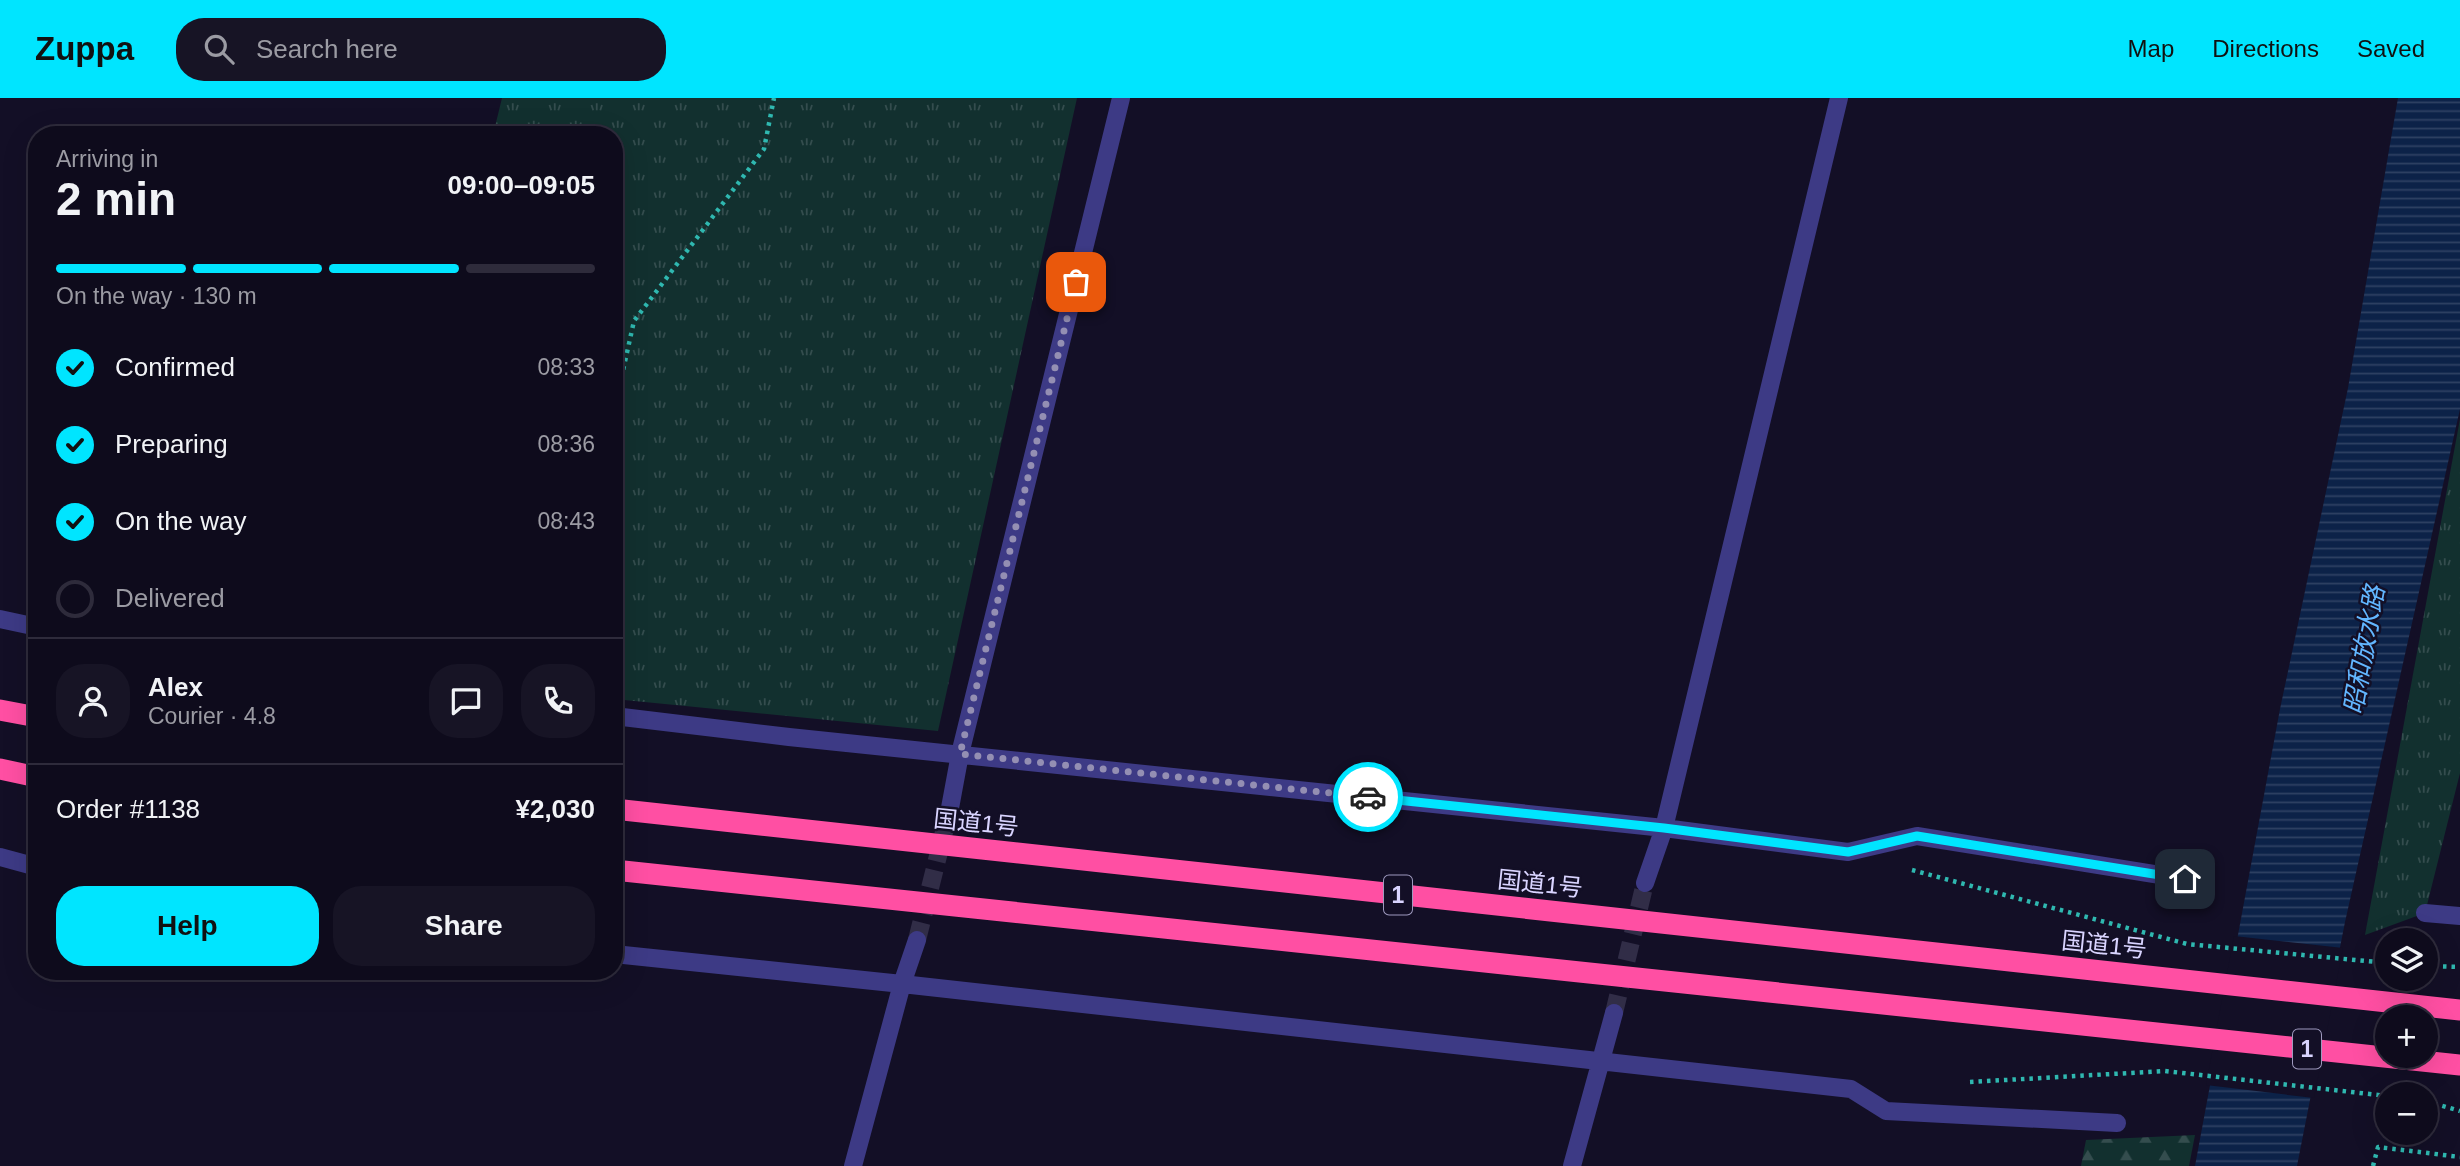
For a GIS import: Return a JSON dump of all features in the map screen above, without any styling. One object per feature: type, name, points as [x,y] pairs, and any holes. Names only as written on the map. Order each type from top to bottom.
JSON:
[{"type":"highway","points":[[0,710],[28,715]]},
{"type":"highway","points":[[0,769],[28,775]]},
{"type":"highway","name":"国道1号","points":[[623,810],[2454,1010]]},
{"type":"highway","name":"1","points":[[623,871],[2452,1064]]},
{"type":"street","points":[[950,808],[960,754],[1121,98]]},
{"type":"street","points":[[1645,883],[1664,828],[1839,98]]},
{"type":"street","points":[[0,620],[28,626]]},
{"type":"street","points":[[623,717],[1664,828],[1848,852],[1917,836],[2185,879]]},
{"type":"street","points":[[0,857],[28,865]]},
{"type":"street","points":[[2425,914],[2460,916]]},
{"type":"street","points":[[853,1166],[902,984],[917,940]]},
{"type":"street","points":[[623,955],[1851,1089],[1886,1111],[2117,1123]]},
{"type":"street","points":[[1572,1166],[1614,1013]]},
{"type":"path","points":[[623,370],[634,321],[764,149],[774,98]]},
{"type":"path","points":[[1900,866],[2186,944],[2375,961]]},
{"type":"path","points":[[2438,967],[2460,967]]},
{"type":"path","points":[[1960,1083],[2165,1071],[2375,1095]]},
{"type":"path","points":[[2438,1105],[2460,1111]]},
{"type":"path","points":[[2373,1166],[2378,1147],[2460,1157]]},
{"type":"green space","points":[[502,98],[1077,98],[938,731],[623,700],[623,126],[495,126]]},
{"type":"green space","points":[[2460,419],[2460,773],[2425,913],[2384,928],[2375,928],[2375,931],[2365,935]]},
{"type":"green space","points":[[2195,1135],[2189,1166],[2081,1166],[2086,1140]]},
{"type":"water","name":"昭和放水路","points":[[2398,98],[2460,98],[2460,409],[2345,922],[2297,1166],[2195,1166],[2280,709],[2348,388]]},
{"type":"pier","points":[[2234,936],[2343,948],[2314,1098],[2206,1085]]},
{"type":"tunnel","points":[[917,940],[950,808]]},
{"type":"tunnel","points":[[1614,1013],[1645,883]]},
{"type":"way so far","points":[[1076,282],[960,754],[1368,797]]},
{"type":"route","points":[[1368,797],[1664,828],[1848,852],[1917,836],[2185,879]]}]
